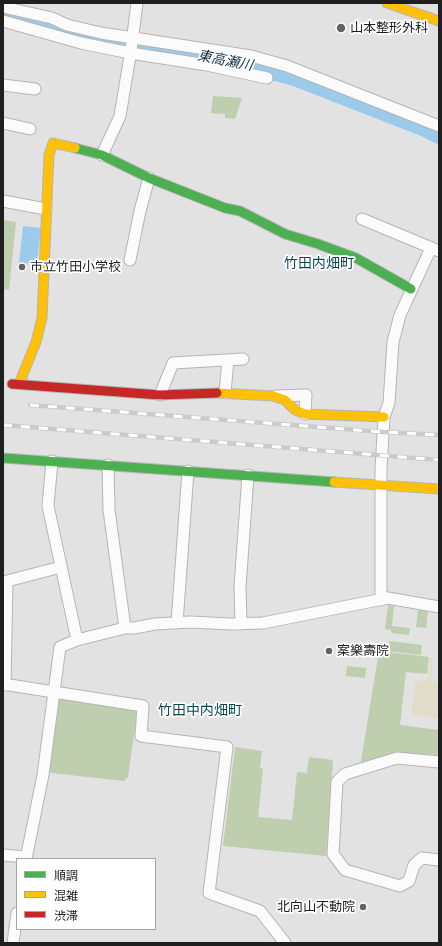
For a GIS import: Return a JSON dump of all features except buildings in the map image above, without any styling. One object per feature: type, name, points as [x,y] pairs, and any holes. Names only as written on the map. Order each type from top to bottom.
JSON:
[{"type":"main road","points":[[387,3],[439,21]]},
{"type":"main road","points":[[384,416],[305,414],[295,410],[285,400],[273,396],[225,393],[160,395],[11,383],[36,342],[42,318],[49,155],[53,143],[102,155],[149,178],[225,208],[240,211],[285,234],[356,258],[411,289]]},
{"type":"main road","points":[[3,458],[439,488]]},
{"type":"street","points":[[102,155],[120,116],[136,3]]},
{"type":"street","points":[[3,6],[52,18],[67,24],[101,33],[131,46],[267,78]]},
{"type":"street","points":[[3,21],[81,43],[218,50],[252,56],[287,66],[369,97],[439,126]]},
{"type":"street","points":[[3,85],[35,89]]},
{"type":"street","points":[[3,123],[30,129]]},
{"type":"street","points":[[130,260],[140,211],[149,178]]},
{"type":"street","points":[[3,201],[46,209]]},
{"type":"street","points":[[362,219],[435,249],[411,289],[400,315],[393,342],[389,403],[384,416],[381,484],[381,600]]},
{"type":"street","points":[[160,395],[173,363],[242,359]]},
{"type":"street","points":[[225,393],[228,360]]},
{"type":"street","points":[[273,396],[306,395],[305,414]]},
{"type":"street","points":[[52,461],[48,506],[77,640]]},
{"type":"street","points":[[108,465],[109,510],[125,628]]},
{"type":"street","points":[[177,623],[188,471]]},
{"type":"street","points":[[241,624],[240,587],[248,475]]},
{"type":"street","points":[[61,567],[7,581],[4,684],[143,706],[141,736],[227,747],[209,893],[260,911],[285,943]]},
{"type":"street","points":[[3,855],[26,858],[43,775],[60,647],[77,640],[125,628],[177,623],[263,623],[388,598],[439,607]]},
{"type":"street","points":[[439,762],[397,758],[346,774],[337,782],[333,854],[345,870],[400,886],[409,881],[414,865],[422,858],[439,860]]},
{"type":"street","points":[[13,943],[16,920]]},
{"type":"green space","points":[[213,96],[242,98],[235,119],[225,118],[225,114],[211,113]]},
{"type":"green space","points":[[3,220],[16,222],[9,290],[3,289]]},
{"type":"green space","points":[[388,605],[394,606],[392,626],[410,628],[409,635],[391,633],[391,630],[385,629]]},
{"type":"green space","points":[[418,610],[428,611],[426,628],[416,627]]},
{"type":"green space","points":[[389,641],[422,645],[421,655],[379,650],[380,643],[389,644]]},
{"type":"green space","points":[[379,651],[429,657],[427,674],[406,672],[400,725],[439,730],[439,755],[399,753],[363,764],[361,761]]},
{"type":"green space","points":[[347,666],[366,668],[365,678],[346,676]]},
{"type":"green space","points":[[62,698],[133,708],[137,713],[128,777],[124,781],[52,773],[48,770],[56,702]]},
{"type":"green space","points":[[235,747],[262,751],[260,768],[263,769],[258,817],[292,820],[297,772],[307,773],[309,757],[333,760],[326,856],[223,846]]},
{"type":"sand","points":[[430,657],[433,657],[431,681],[439,682],[438,718],[411,715],[415,680],[427,681]]},
{"type":"water","points":[[23,226],[41,228],[37,264],[19,263]]},
{"type":"waterway","name":"東高瀬川","points":[[3,15],[33,20],[93,37],[171,52],[233,61],[295,77],[423,127],[439,135]]},
{"type":"railway","points":[[30,405],[439,435]]},
{"type":"railway","points":[[3,425],[439,460]]},
{"type":"traffic: fast","points":[[75,148],[102,155],[149,178],[225,208],[240,211],[285,234],[356,258],[411,289]]},
{"type":"traffic: fast","points":[[3,458],[334,482]]},
{"type":"traffic: slow","points":[[387,3],[439,21]]},
{"type":"traffic: slow","points":[[19,384],[36,342],[42,318],[49,155],[53,143],[75,148]]},
{"type":"traffic: slow","points":[[217,393],[273,396],[285,400],[295,410],[305,414],[384,417]]},
{"type":"traffic: slow","points":[[334,482],[439,489]]},
{"type":"traffic: jam","points":[[12,384],[160,395],[217,393]]},
{"type":"place","name":"山本整形外科","points":[[341,28]]},
{"type":"place","name":"市立竹田小学校","points":[[22,267]]},
{"type":"place","name":"案樂壽院","points":[[329,651]]},
{"type":"place","name":"北向山不動院","points":[[363,907]]},
{"type":"district","name":"竹田内畑町","points":[[319,264]]},
{"type":"district","name":"竹田中内畑町","points":[[200,711]]}]
